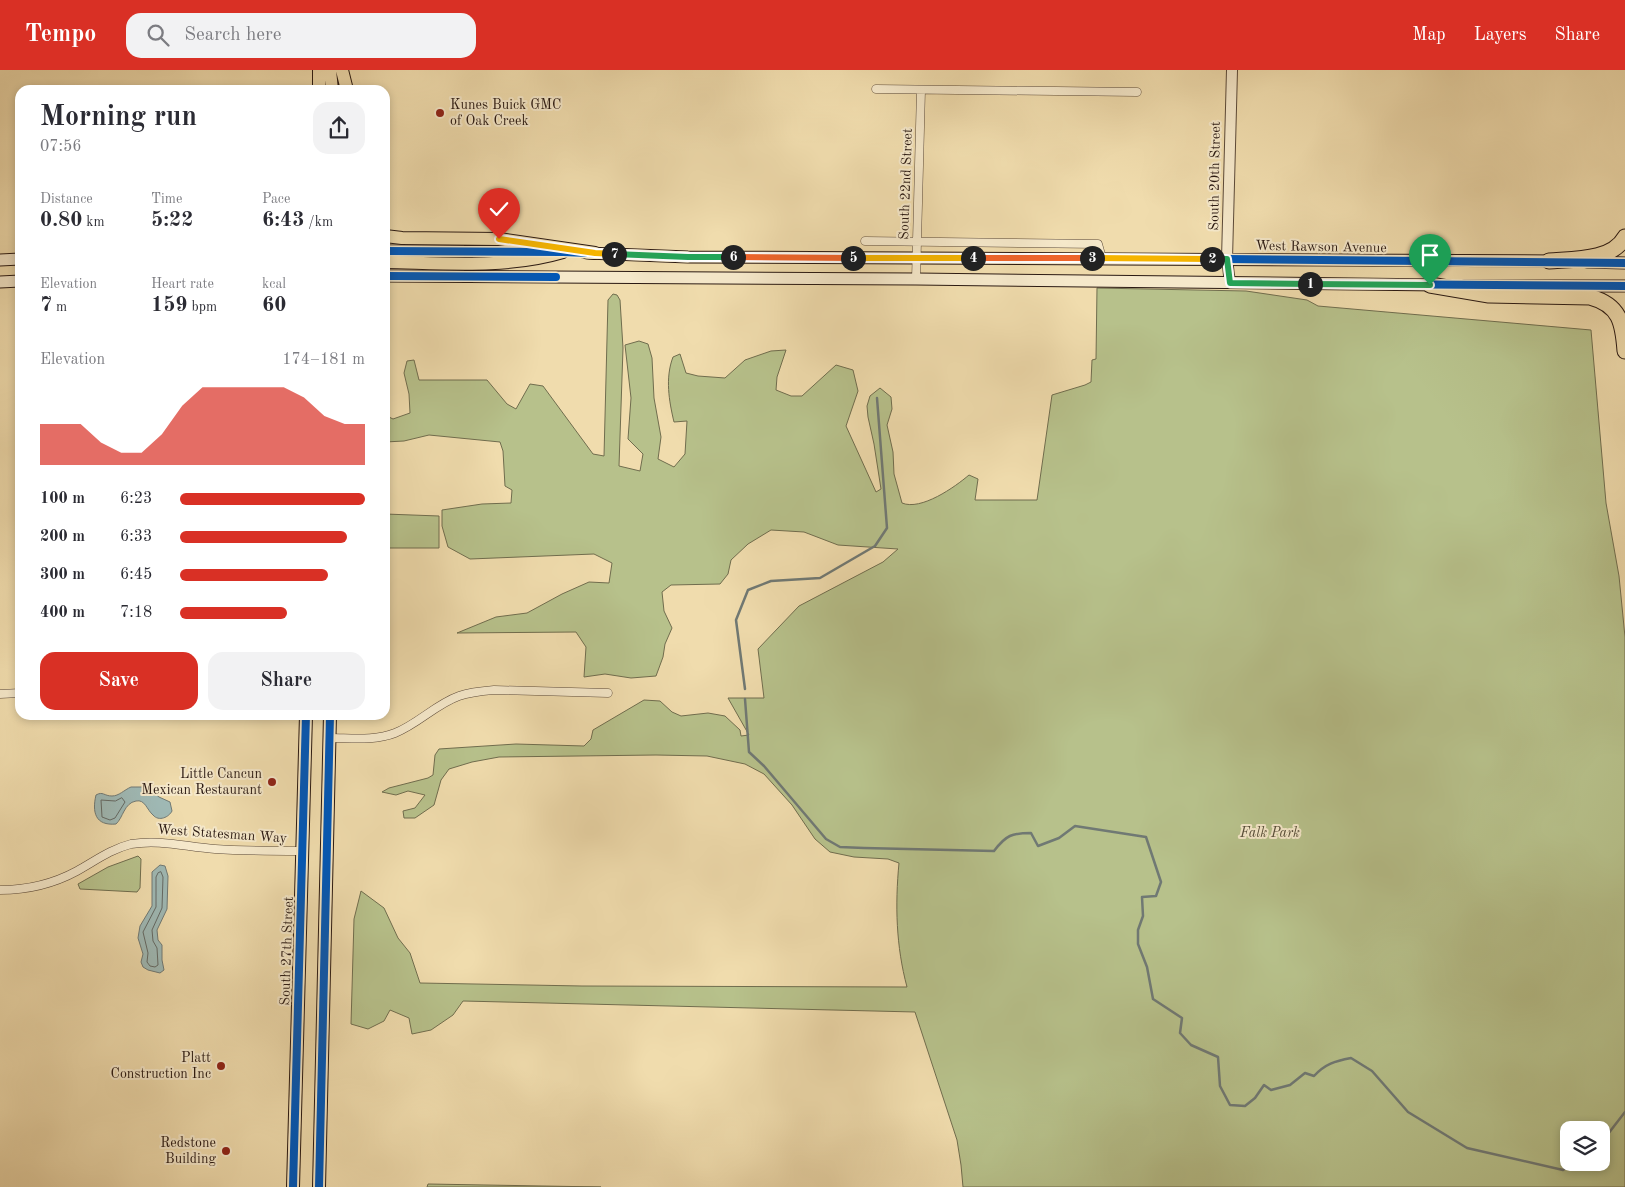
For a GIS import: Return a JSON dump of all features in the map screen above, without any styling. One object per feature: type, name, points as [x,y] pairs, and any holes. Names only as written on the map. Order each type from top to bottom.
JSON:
[{"type":"highway","points":[[1549,261],[1603,254],[1618,246],[1625,237]]},
{"type":"highway","points":[[1430,285],[1489,295],[1590,297],[1598,299],[1613,309],[1621,321],[1624,329],[1625,351]]},
{"type":"main road","points":[[319,85],[320,70]]},
{"type":"main road","points":[[330,70],[332,85]]},
{"type":"main road","points":[[342,70],[346,85]]},
{"type":"main road","points":[[347,85],[348,70]]},
{"type":"main road","points":[[390,237],[499,239],[595,253]]},
{"type":"main road","name":"West Rawson Avenue","points":[[390,251],[563,252],[688,257],[1102,258],[1625,263]]},
{"type":"main road","points":[[390,262],[488,263],[542,258],[563,252]]},
{"type":"main road","points":[[687,278],[688,257]]},
{"type":"main road","points":[[0,260],[15,259]]},
{"type":"main road","points":[[390,276],[1625,286]]},
{"type":"main road","points":[[0,282],[15,281]]},
{"type":"main road","name":"South 27th Street","points":[[294,1187],[306,720]]},
{"type":"main road","points":[[319,1187],[330,720]]},
{"type":"street","name":"South 20th Street","points":[[1230,283],[1227,259],[1232,70]]},
{"type":"street","points":[[876,89],[1136,92]]},
{"type":"street","name":"South 22nd Street","points":[[916,280],[921,90]]},
{"type":"street","points":[[865,241],[1098,244],[1102,258]]},
{"type":"street","points":[[330,738],[369,738],[394,733],[412,724],[447,701],[460,695],[476,692],[494,690],[608,693]]},
{"type":"street","points":[[0,694],[15,693]]},
{"type":"street","name":"West Statesman Way","points":[[0,890],[21,889],[47,884],[76,871],[115,849],[145,842],[174,843],[218,849],[302,852]]},
{"type":"green space","name":"Falk Park","points":[[1097,288],[1246,291],[1307,300],[1318,306],[1591,330],[1606,503],[1619,576],[1625,637],[1625,1187],[963,1187],[957,1140],[915,1012],[463,1001],[453,1015],[431,1030],[412,1034],[409,1018],[390,1010],[384,1021],[368,1029],[351,1024],[354,919],[361,891],[384,908],[398,938],[410,953],[420,983],[582,986],[907,987],[903,972],[897,925],[899,863],[888,859],[854,857],[830,852],[815,839],[792,805],[764,774],[745,764],[707,756],[499,757],[449,769],[441,780],[434,805],[415,818],[404,818],[403,811],[415,808],[425,795],[408,791],[396,795],[382,792],[389,788],[433,775],[435,755],[439,749],[516,744],[584,746],[591,739],[593,730],[644,700],[660,701],[672,712],[681,716],[708,713],[725,716],[740,730],[741,736],[749,735],[728,698],[764,698],[758,649],[799,606],[883,562],[898,549],[838,545],[804,532],[771,530],[748,544],[731,560],[728,574],[720,584],[671,585],[662,592],[664,611],[672,628],[665,644],[663,657],[656,676],[631,678],[605,674],[584,677],[586,647],[576,632],[457,633],[496,617],[527,613],[589,582],[609,583],[612,563],[594,554],[470,559],[448,547],[442,526],[442,510],[482,504],[511,503],[512,490],[505,486],[503,451],[500,442],[429,435],[404,441],[390,442],[390,418],[393,419],[410,413],[409,394],[404,373],[407,361],[414,360],[419,380],[487,380],[507,404],[516,409],[530,384],[543,386],[593,454],[604,456],[608,300],[613,294],[617,295],[620,300],[623,348],[619,466],[640,471],[643,454],[628,439],[631,398],[625,345],[639,341],[648,344],[652,358],[654,398],[661,437],[658,459],[674,467],[685,454],[687,421],[674,422],[672,414],[668,381],[673,357],[680,354],[686,373],[725,378],[745,360],[771,351],[786,350],[777,377],[776,390],[791,396],[802,396],[836,365],[853,370],[858,391],[846,426],[876,492],[881,489],[867,406],[870,396],[880,388],[891,397],[892,409],[887,425],[893,452],[894,474],[902,503],[910,505],[919,504],[937,497],[969,475],[978,479],[975,500],[1037,500],[1052,395],[1091,382],[1092,360],[1096,359]]},
{"type":"green space","points":[[390,514],[439,516],[439,548],[390,548]]},
{"type":"green space","points":[[138,856],[141,859],[140,888],[137,892],[80,889],[78,884],[108,867]]},
{"type":"green space","points":[[428,1184],[601,1187],[427,1187]]},
{"type":"water","points":[[131,787],[147,787],[159,797],[170,802],[172,811],[166,817],[158,818],[151,813],[144,803],[136,801],[126,808],[116,824],[103,823],[99,820],[94,807],[96,795],[100,793],[115,796]]},
{"type":"water","points":[[160,865],[165,866],[168,876],[167,909],[157,930],[158,940],[162,945],[164,970],[160,973],[143,967],[141,962],[143,954],[138,938],[140,926],[152,906],[152,872]]},
{"type":"waterway","points":[[745,689],[736,620],[748,590],[771,581],[820,578],[875,546],[887,528],[877,398]]},
{"type":"waterway","points":[[745,699],[749,752],[764,766],[826,839],[840,847],[994,851],[1002,841],[1014,834],[1031,833],[1038,846],[1059,838],[1075,826],[1146,837],[1161,882],[1156,896],[1142,897],[1143,916],[1138,930],[1138,944],[1147,967],[1153,999],[1182,1018],[1180,1033],[1191,1045],[1218,1057],[1220,1086],[1230,1105],[1245,1106],[1255,1098],[1264,1085],[1271,1090],[1290,1085],[1305,1073],[1314,1076],[1331,1064],[1351,1058],[1372,1071],[1408,1112],[1467,1148],[1560,1169]]},
{"type":"waterway","points":[[1610,1131],[1625,1112]]},
{"type":"cycle path","points":[[390,251],[563,252],[688,257]]},
{"type":"cycle path","points":[[1227,259],[1625,263]]},
{"type":"cycle path","points":[[390,276],[556,277]]},
{"type":"cycle path","points":[[1230,283],[1625,286]]},
{"type":"cycle path","points":[[293,1187],[306,720]]},
{"type":"cycle path","points":[[319,1187],[330,720]]},
{"type":"place","name":"Kunes Buick GMC of Oak Creek","points":[[440,113]]},
{"type":"place","name":"Little Cancun Mexican Restaurant","points":[[272,782]]},
{"type":"place","name":"Platt Construction Inc","points":[[221,1066]]},
{"type":"place","name":"Redstone Building","points":[[226,1151]]},
{"type":"route","points":[[499,239],[595,253],[688,257],[1227,259],[1230,283],[1430,285]]}]
